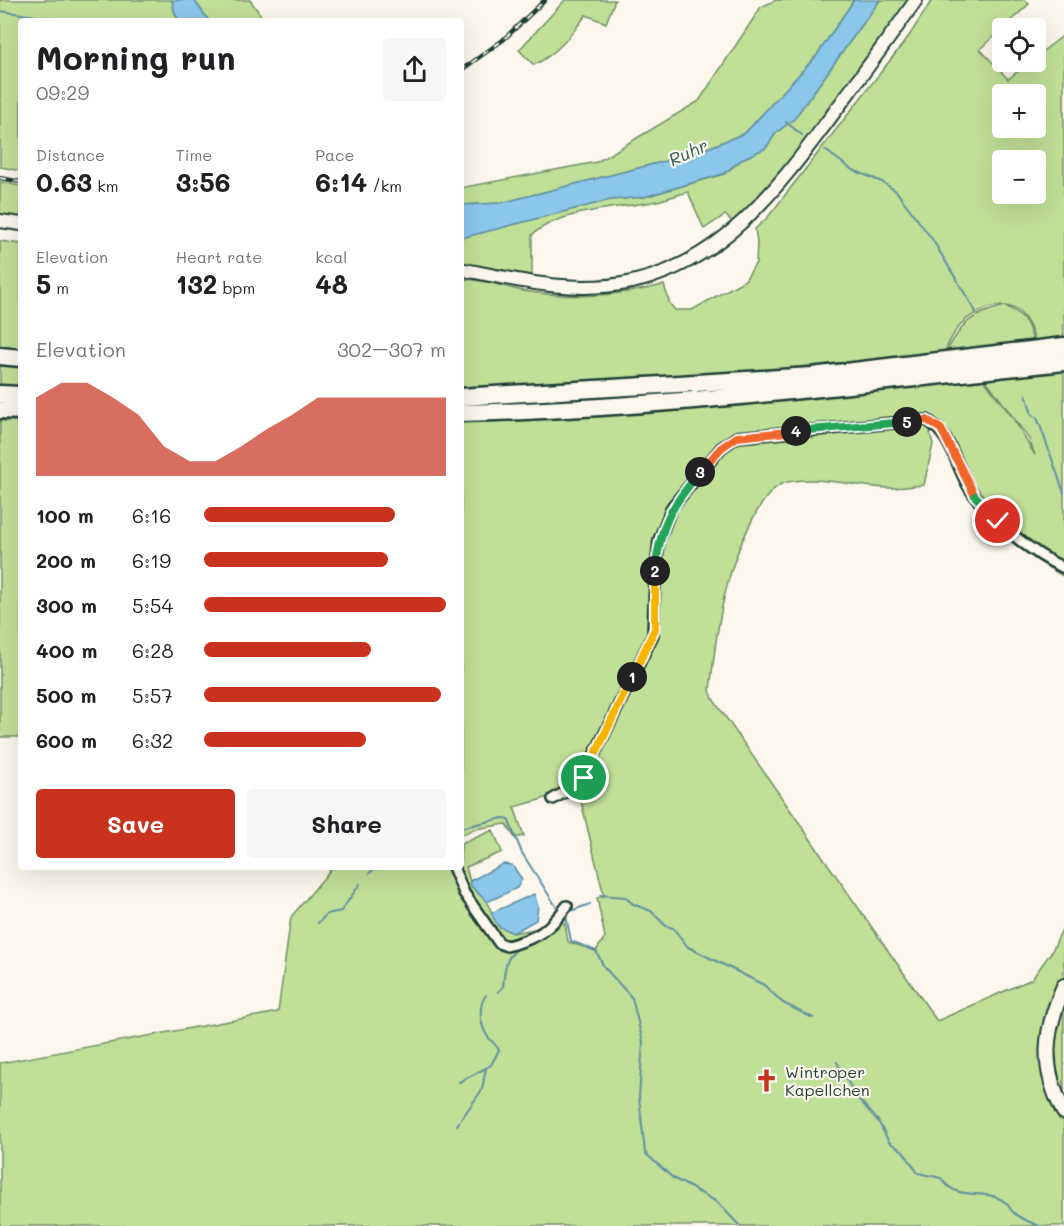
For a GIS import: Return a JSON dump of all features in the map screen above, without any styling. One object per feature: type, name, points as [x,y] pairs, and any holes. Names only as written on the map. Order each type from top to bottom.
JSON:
[{"type":"highway","points":[[464,412],[635,396],[1064,346]]},
{"type":"highway","points":[[0,356],[18,358]]},
{"type":"highway","points":[[464,397],[635,396],[851,385],[1064,362]]},
{"type":"highway","points":[[0,394],[18,395]]},
{"type":"highway","points":[[0,410],[18,411]]},
{"type":"main road","points":[[464,270],[559,286],[606,286],[651,277],[692,260],[749,217],[776,187],[813,141],[916,0]]},
{"type":"main road","points":[[0,221],[18,224]]},
{"type":"main road","points":[[1064,986],[1049,1029],[1047,1054],[1053,1087],[1064,1112]]},
{"type":"street","points":[[553,799],[576,786],[584,778],[653,634],[659,540],[672,507],[721,448],[737,437],[927,420],[941,429],[981,505],[1027,544],[1064,568]]},
{"type":"street","points":[[454,870],[464,893],[499,943],[507,946],[540,935],[551,926],[567,906]]},
{"type":"green space","points":[[0,0],[172,0],[178,18],[18,18],[18,170],[0,167]]},
{"type":"green space","points":[[194,0],[250,0],[263,18],[207,18]]},
{"type":"green space","points":[[565,0],[615,0],[606,23],[586,15],[557,50],[534,65],[519,50]]},
{"type":"green space","points":[[776,0],[854,0],[817,55],[745,133],[693,154],[501,203],[464,205],[464,187],[597,162],[699,101],[761,7]]},
{"type":"green space","points":[[880,0],[910,0],[794,159],[735,224],[725,215],[704,229],[688,192],[657,201],[589,211],[557,220],[543,227],[532,235],[532,275],[464,264],[464,237],[610,200],[644,197],[724,174],[744,158],[766,148],[776,133],[794,119]]},
{"type":"green space","points":[[932,0],[1025,0],[1029,4],[1014,18],[992,18],[992,38],[980,49],[992,62],[992,72],[1001,72],[1008,79],[1017,72],[1046,72],[1046,49],[1064,35],[1064,337],[1035,342],[1028,323],[1017,310],[1010,307],[992,307],[965,320],[944,353],[737,373],[604,379],[598,402],[647,412],[984,380],[1013,418],[1035,455],[1029,439],[986,380],[1064,371],[1064,577],[1035,559],[1021,547],[1024,545],[1021,538],[993,510],[964,474],[948,448],[936,420],[928,425],[937,430],[930,433],[933,444],[924,485],[892,488],[800,480],[787,482],[777,487],[767,497],[749,527],[730,575],[719,624],[710,690],[713,699],[937,1021],[1032,979],[1052,951],[1064,925],[1064,1226],[0,1226],[0,1063],[278,1012],[291,917],[330,870],[464,870],[464,843],[493,830],[502,852],[466,867],[471,886],[487,902],[498,926],[513,933],[565,923],[568,942],[596,951],[605,937],[597,898],[604,896],[578,789],[657,631],[662,540],[674,506],[720,444],[672,498],[657,538],[653,630],[582,776],[559,793],[514,807],[524,836],[515,838],[506,824],[475,829],[464,834],[464,279],[478,280],[521,291],[582,296],[629,292],[664,285],[670,304],[675,310],[692,310],[745,280],[756,263],[755,229],[768,217],[909,36]]},
{"type":"green space","points":[[0,182],[18,185],[18,219],[0,216]]},
{"type":"green space","points":[[0,241],[18,244],[18,354],[0,352]]},
{"type":"green space","points":[[1005,306],[1024,320],[1033,342],[945,354],[968,321]]},
{"type":"green space","points":[[0,361],[18,363],[18,387],[0,386]]},
{"type":"green space","points":[[0,421],[18,421],[18,737],[0,737]]},
{"type":"water","points":[[172,0],[194,0],[207,18],[178,18]]},
{"type":"water","points":[[854,0],[880,0],[794,119],[776,133],[766,148],[744,158],[723,174],[644,197],[610,200],[464,237],[464,205],[501,203],[693,154],[745,133],[817,55]]},
{"type":"water","points":[[503,864],[512,865],[522,879],[517,888],[487,902],[471,886],[470,881]]},
{"type":"water","points":[[534,894],[538,906],[536,920],[513,933],[498,926],[491,913]]},
{"type":"waterway","points":[[0,11],[50,18]]},
{"type":"waterway","points":[[786,122],[802,135]]},
{"type":"waterway","points":[[825,150],[851,169],[882,182],[896,191],[932,239],[976,312]]},
{"type":"waterway","points":[[1026,394],[1032,415],[1037,418],[1040,425],[1064,493]]},
{"type":"waterway","points":[[464,827],[503,818],[508,819],[522,853],[559,911]]},
{"type":"waterway","points":[[370,873],[373,870]]},
{"type":"waterway","points":[[318,923],[327,914],[341,911],[360,884]]},
{"type":"waterway","points":[[600,895],[625,897],[633,904],[651,911],[666,926],[673,928],[688,947],[764,985],[783,1003],[813,1018]]},
{"type":"waterway","points":[[544,936],[557,928],[568,912],[590,904]]},
{"type":"waterway","points":[[566,916],[571,941],[596,951],[604,967],[632,998],[643,1042],[639,1097],[645,1153],[673,1178],[717,1202],[740,1226]]},
{"type":"waterway","points":[[498,992],[503,987],[505,968],[509,958],[523,946]]},
{"type":"waterway","points":[[457,1125],[482,1090],[486,1068],[491,1065],[499,1050],[482,1025],[481,1009],[486,995]]},
{"type":"waterway","points":[[837,1062],[855,1095],[878,1121],[889,1142],[903,1151],[918,1173],[941,1178],[948,1186],[963,1193],[997,1197],[1006,1203],[1016,1215],[1039,1226]]},
{"type":"waterway","points":[[459,1082],[486,1068]]},
{"type":"railway","points":[[464,68],[503,40],[545,0]]},
{"type":"railway","points":[[0,178],[18,181]]},
{"type":"place","name":"Wintroper Kapellchen","points":[[767,1080]]},
{"type":"route","points":[[584,778],[655,629],[655,578],[661,532],[676,500],[721,448],[731,440],[748,435],[927,420],[941,429],[969,486],[981,505],[998,521]]},
{"type":"water label","name":"Ruhr","points":[[688,152]]}]
